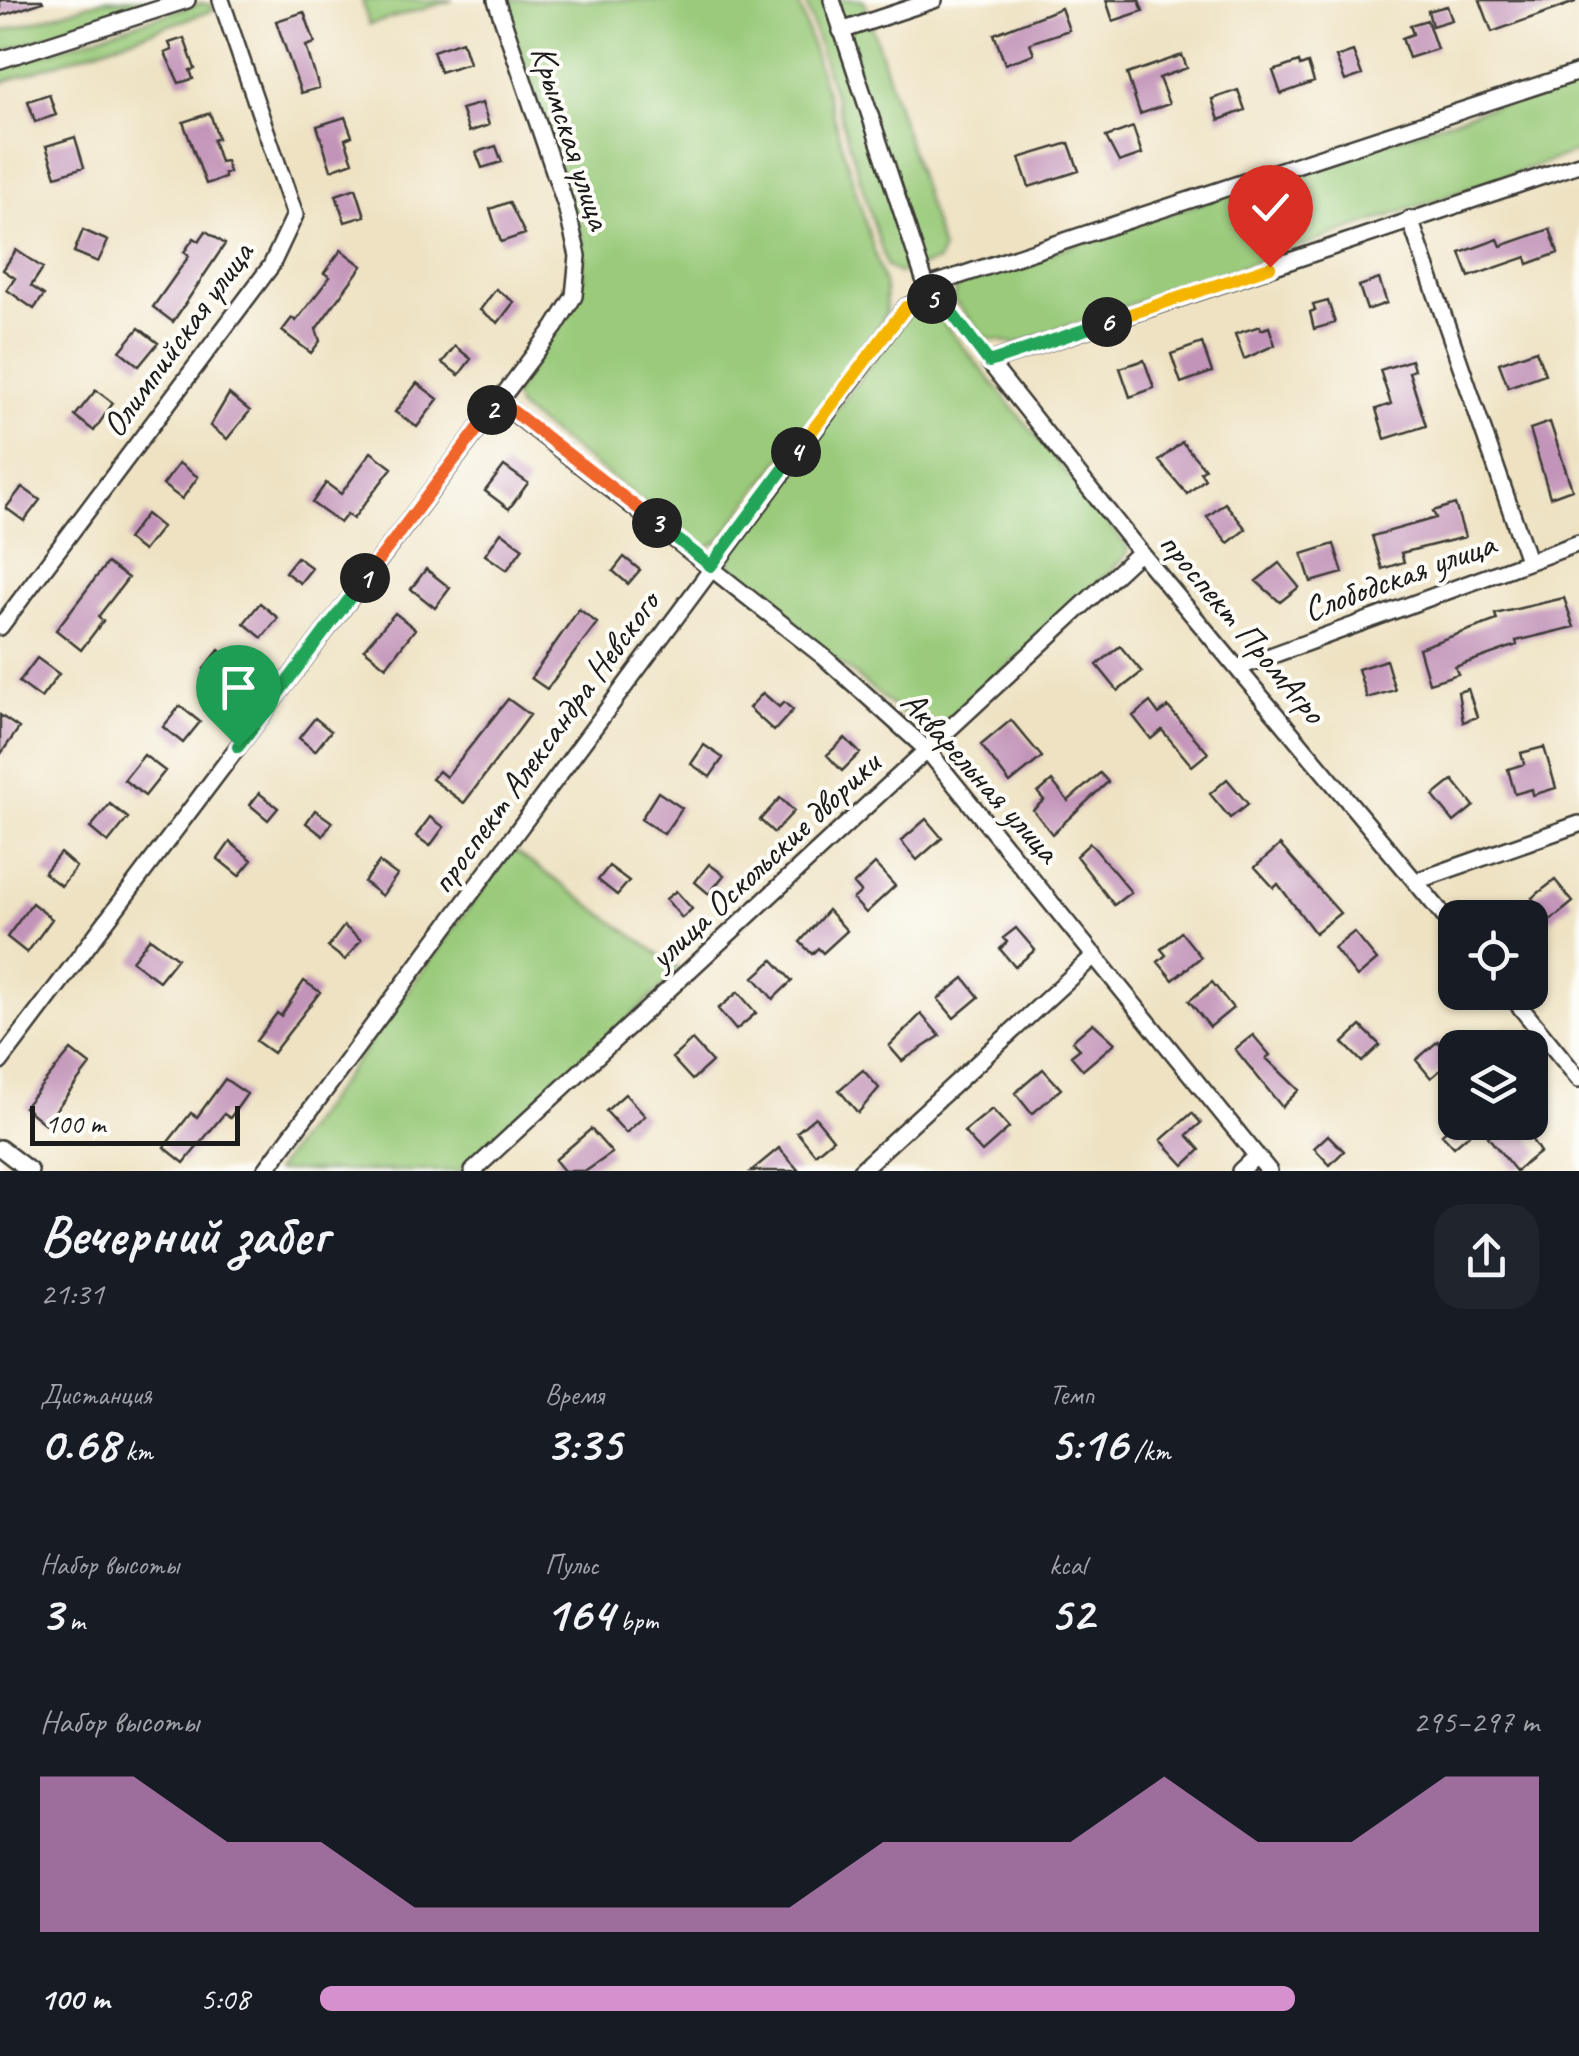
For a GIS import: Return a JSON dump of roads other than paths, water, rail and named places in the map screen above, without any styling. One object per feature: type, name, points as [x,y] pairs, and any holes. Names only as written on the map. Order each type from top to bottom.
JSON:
[{"type":"street","points":[[0,60],[187,0]]},
{"type":"street","name":"Олимпийская улица","points":[[0,627],[271,266],[295,215],[221,0]]},
{"type":"street","name":"Крымская улица","points":[[0,1062],[500,401],[574,296],[578,256],[566,206],[496,0]]},
{"type":"street","points":[[832,0],[927,292]]},
{"type":"street","points":[[842,31],[934,0]]},
{"type":"street","name":"проспект Александра Невского","points":[[265,1171],[906,307],[927,292],[1579,72]]},
{"type":"street","points":[[989,362],[1579,164]]},
{"type":"street","points":[[1410,219],[1528,560]]},
{"type":"street","name":"проспект ПромАгро","points":[[989,362],[1140,552],[1438,907]]},
{"type":"street","name":"Акварельная улица","points":[[500,401],[824,657],[927,750],[1269,1171]]},
{"type":"street","name":"Слободская улица","points":[[1240,668],[1579,542]]},
{"type":"street","name":"улица Оскольские дворики","points":[[472,1171],[1140,552]]},
{"type":"street","points":[[1416,880],[1579,824]]},
{"type":"street","points":[[860,1171],[1096,955]]},
{"type":"street","points":[[1523,1010],[1579,1080]]},
{"type":"street","points":[[0,1148],[30,1171]]},
{"type":"street","points":[[1240,1171],[1256,1157]]},
{"type":"lane","points":[[927,292],[948,308],[989,362]]}]
